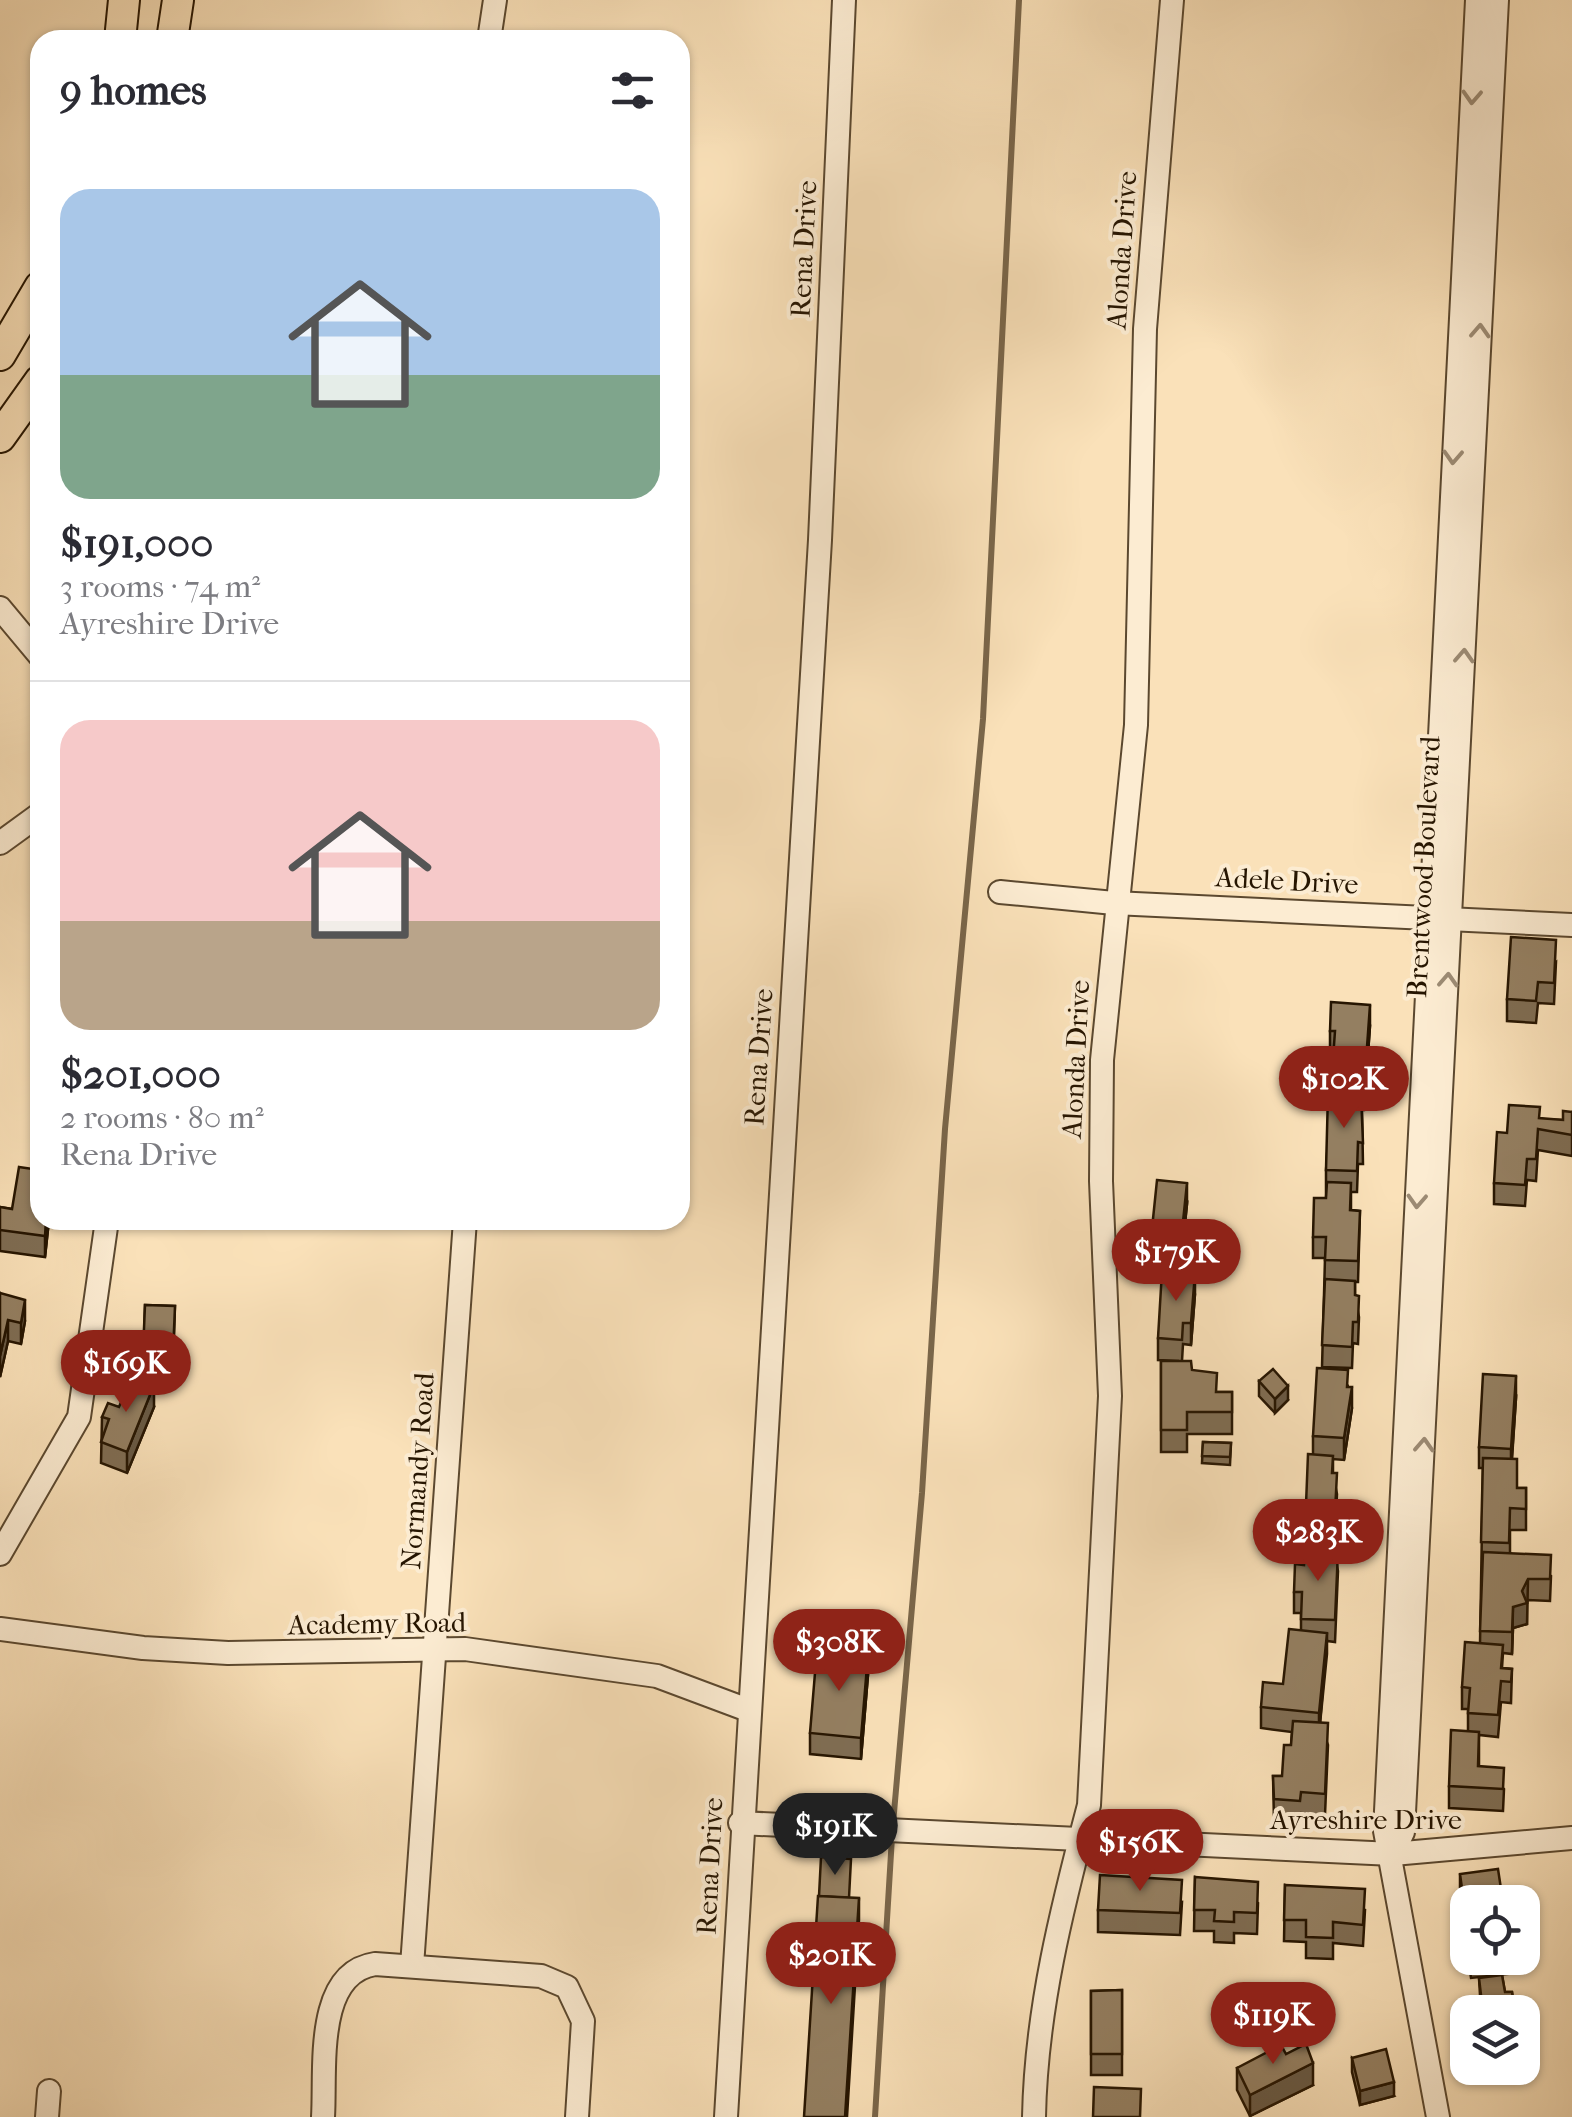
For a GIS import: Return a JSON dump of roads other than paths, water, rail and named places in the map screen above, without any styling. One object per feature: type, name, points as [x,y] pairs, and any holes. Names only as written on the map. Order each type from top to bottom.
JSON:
[{"type":"main road","points":[[121,30],[124,0]]},
{"type":"main road","points":[[174,30],[178,0]]},
{"type":"main road","points":[[0,355],[30,304]]},
{"type":"main road","points":[[0,437],[30,395]]},
{"type":"street","points":[[491,30],[497,0]]},
{"type":"street","points":[[497,0],[501,30]]},
{"type":"street","name":"Rena Drive","points":[[726,2117],[740,1823],[820,540],[844,0]]},
{"type":"street","name":"Alonda Drive","points":[[1034,2117],[1041,2015],[1089,1805],[1110,1396],[1101,1147],[1102,1060],[1114,902],[1136,725],[1145,329],[1172,0]]},
{"type":"street","name":"Brentwood Boulevard","points":[[1441,918],[1477,0]]},
{"type":"street","name":"Brentwood Boulevard","points":[[1438,2117],[1385,1821],[1496,0]]},
{"type":"street","points":[[0,608],[30,644]]},
{"type":"street","points":[[0,843],[30,821]]},
{"type":"street","name":"Adele Drive","points":[[1000,892],[1114,902],[1572,925]]},
{"type":"street","points":[[0,1554],[79,1417],[106,1230]]},
{"type":"street","name":"Normandy Road","points":[[412,1966],[464,1230]]},
{"type":"street","name":"Academy Road","points":[[0,1629],[112,1645],[228,1653],[434,1647],[657,1676],[748,1710]]},
{"type":"street","name":"Ayreshire Drive","points":[[740,1823],[1393,1854],[1572,1838]]},
{"type":"street","points":[[323,2117],[331,2007],[337,1989],[360,1966],[541,1976],[567,1987],[583,2020],[577,2117]]},
{"type":"street","points":[[46,2117],[48,2091]]},
{"type":"waterway","points":[[893,1824],[922,1493],[945,1129],[983,719],[1019,0]]},
{"type":"waterway","points":[[875,2117],[892,1837]]}]
